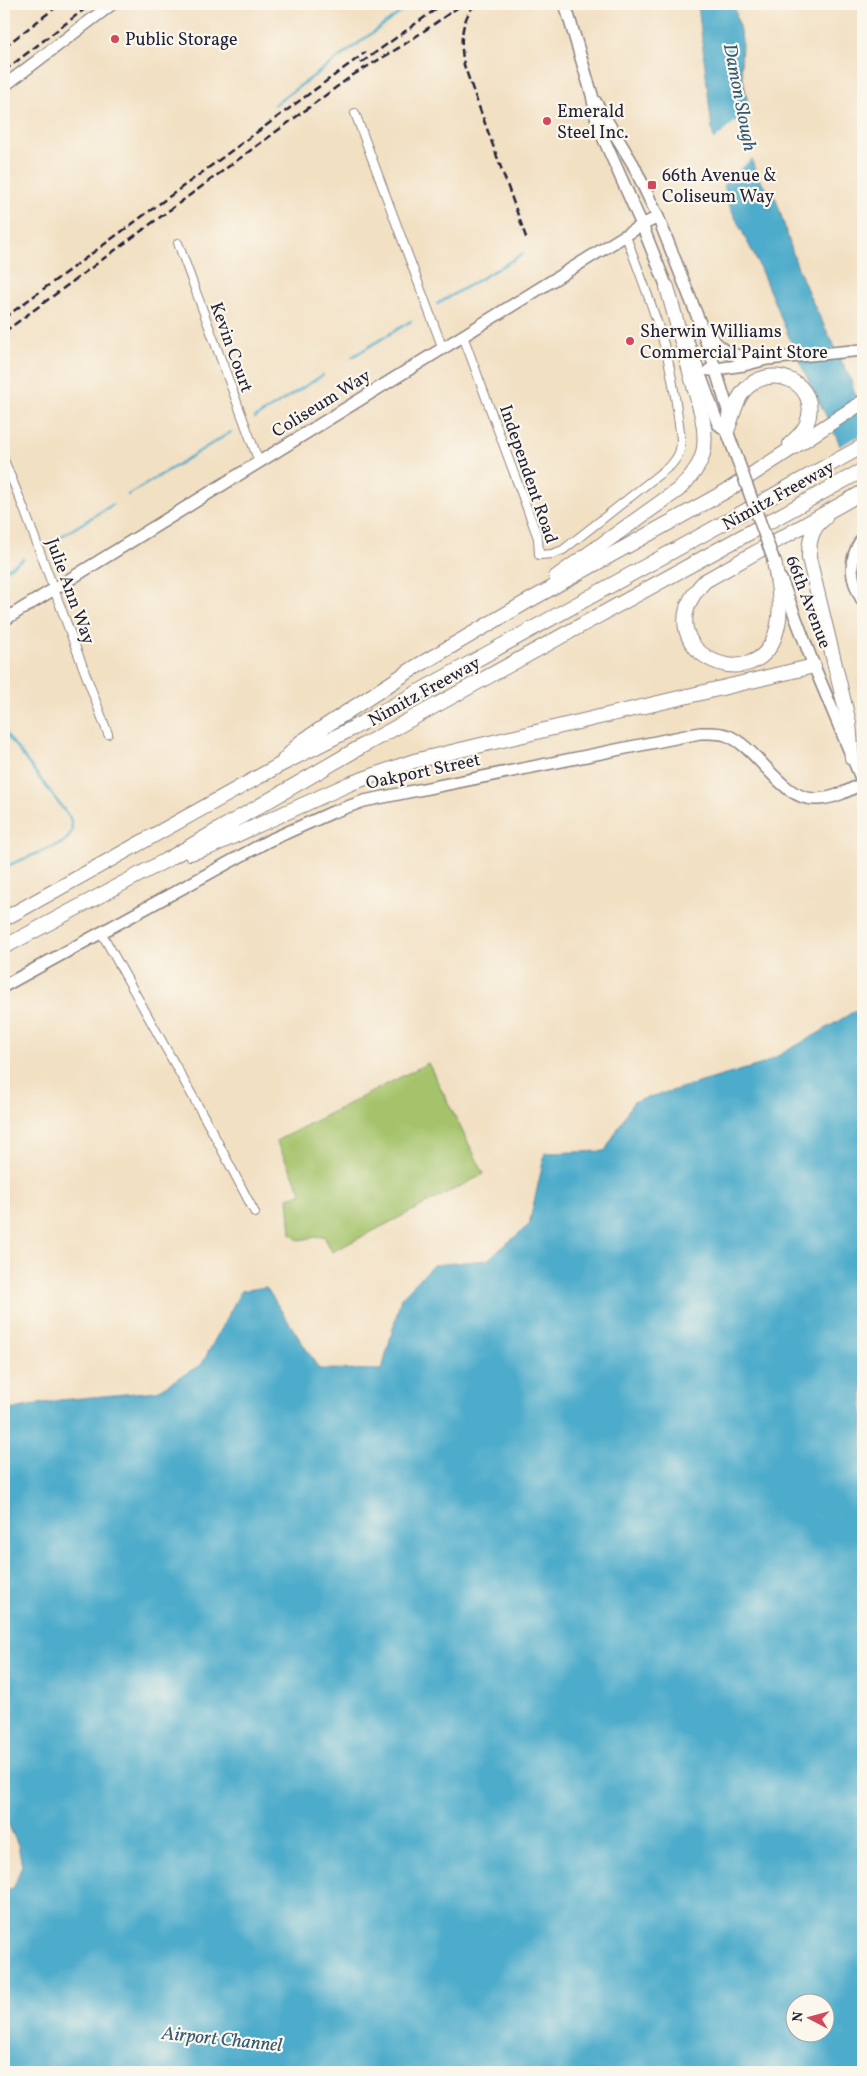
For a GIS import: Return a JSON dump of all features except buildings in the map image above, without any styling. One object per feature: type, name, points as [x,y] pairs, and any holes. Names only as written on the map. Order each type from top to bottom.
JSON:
[{"type":"highway","points":[[523,604],[552,580],[678,490],[695,472],[701,462],[705,447],[705,431],[667,288]]},
{"type":"highway","points":[[727,431],[739,398],[752,383],[762,377],[773,375],[795,382],[808,400],[809,413],[807,424],[800,434],[767,465]]},
{"type":"highway","points":[[278,766],[301,742],[414,668],[523,604],[728,490],[863,402]]},
{"type":"highway","name":"Nimitz Freeway","points":[[4,919],[278,766],[353,728],[863,446]]},
{"type":"highway","name":"Nimitz Freeway","points":[[4,947],[170,858],[364,745],[863,470]]},
{"type":"highway","points":[[774,561],[780,602],[778,629],[772,643],[765,653],[743,665],[728,666],[712,662],[698,651],[690,639],[686,624],[686,608],[694,592],[705,581],[863,492]]},
{"type":"highway","points":[[844,503],[819,523],[812,532],[809,544],[809,558],[849,723],[852,758]]},
{"type":"highway","points":[[170,858],[210,847],[348,784],[414,761],[814,666]]},
{"type":"street","points":[[4,86],[112,4]]},
{"type":"street","name":"66th Avenue","points":[[565,4],[592,95],[598,126],[642,225],[701,373],[718,424],[727,431]]},
{"type":"street","name":"66th Avenue","points":[[592,95],[633,164],[658,217],[700,323],[728,410],[727,431],[814,666],[863,783]]},
{"type":"street","points":[[354,113],[443,348]]},
{"type":"street","name":"Coliseum Way","points":[[4,620],[642,225],[658,217]]},
{"type":"street","name":"Independent Road","points":[[464,336],[538,538],[539,555],[552,554],[563,550],[671,465],[678,457],[681,449],[682,439],[667,354],[661,332],[626,236]]},
{"type":"street","name":"Kevin Court","points":[[178,243],[259,462]]},
{"type":"street","points":[[700,323],[727,353],[739,357],[767,359]]},
{"type":"street","points":[[701,373],[715,368],[744,365],[767,359],[863,350]]},
{"type":"street","name":"Julie Ann Way","points":[[4,460],[108,734]]},
{"type":"street","points":[[863,537],[853,556],[851,566],[853,580],[863,602]]},
{"type":"street","name":"Oakport Street","points":[[4,986],[268,841],[347,806],[384,796],[700,734],[724,734],[736,739],[746,746],[782,783],[804,798],[814,800],[840,795],[863,783]]},
{"type":"street","points":[[101,932],[212,1131],[255,1213]]},
{"type":"green space","points":[[428,1063],[484,1174],[332,1252],[324,1236],[298,1240],[291,1234],[288,1198],[302,1193],[276,1141]]},
{"type":"water","name":"Damon Slough","points":[[698,4],[734,4],[742,40],[741,68],[747,99],[751,156],[757,177],[776,199],[796,263],[811,299],[850,378],[863,420],[863,516],[838,440],[800,363],[756,259],[730,207],[712,129]]},
{"type":"water","name":"Airport Channel","points":[[863,1006],[863,2072],[4,2072],[4,1893],[14,1887],[22,1865],[18,1845],[8,1824],[4,1805],[4,1411],[60,1400],[157,1391],[202,1364],[241,1291],[266,1287],[319,1369],[382,1370],[401,1298],[433,1265],[487,1260],[529,1225],[545,1153],[605,1151],[633,1102],[763,1064]]},
{"type":"pier","points":[[750,108],[754,157],[721,186],[712,142]]},
{"type":"pier","points":[[863,434],[863,484],[851,490],[838,447]]},
{"type":"waterway","points":[[274,105],[412,4]]},
{"type":"waterway","points":[[437,304],[523,254]]},
{"type":"waterway","points":[[352,357],[411,321]]},
{"type":"waterway","points":[[255,418],[323,375]]},
{"type":"waterway","points":[[128,495],[231,432]]},
{"type":"waterway","points":[[52,542],[112,505]]},
{"type":"waterway","points":[[4,571],[23,559]]},
{"type":"waterway","points":[[4,731],[70,818],[72,826],[70,835],[62,843],[4,867]]},
{"type":"railway","points":[[4,47],[60,4]]},
{"type":"railway","points":[[4,71],[91,4]]},
{"type":"railway","points":[[361,63],[443,4]]},
{"type":"railway","points":[[4,332],[353,75],[402,46],[463,4]]},
{"type":"railway","points":[[475,4],[466,18],[462,33],[464,65],[527,240]]},
{"type":"railway","points":[[4,318],[366,52]]},
{"type":"place","name":"Public Storage","points":[[115,39]]},
{"type":"place","name":"Emerald Steel Inc.","points":[[547,121]]},
{"type":"place","name":"66th Avenue & Coliseum Way","points":[[652,185]]},
{"type":"place","name":"Sherwin Williams Commercial Paint Store","points":[[630,341]]}]
